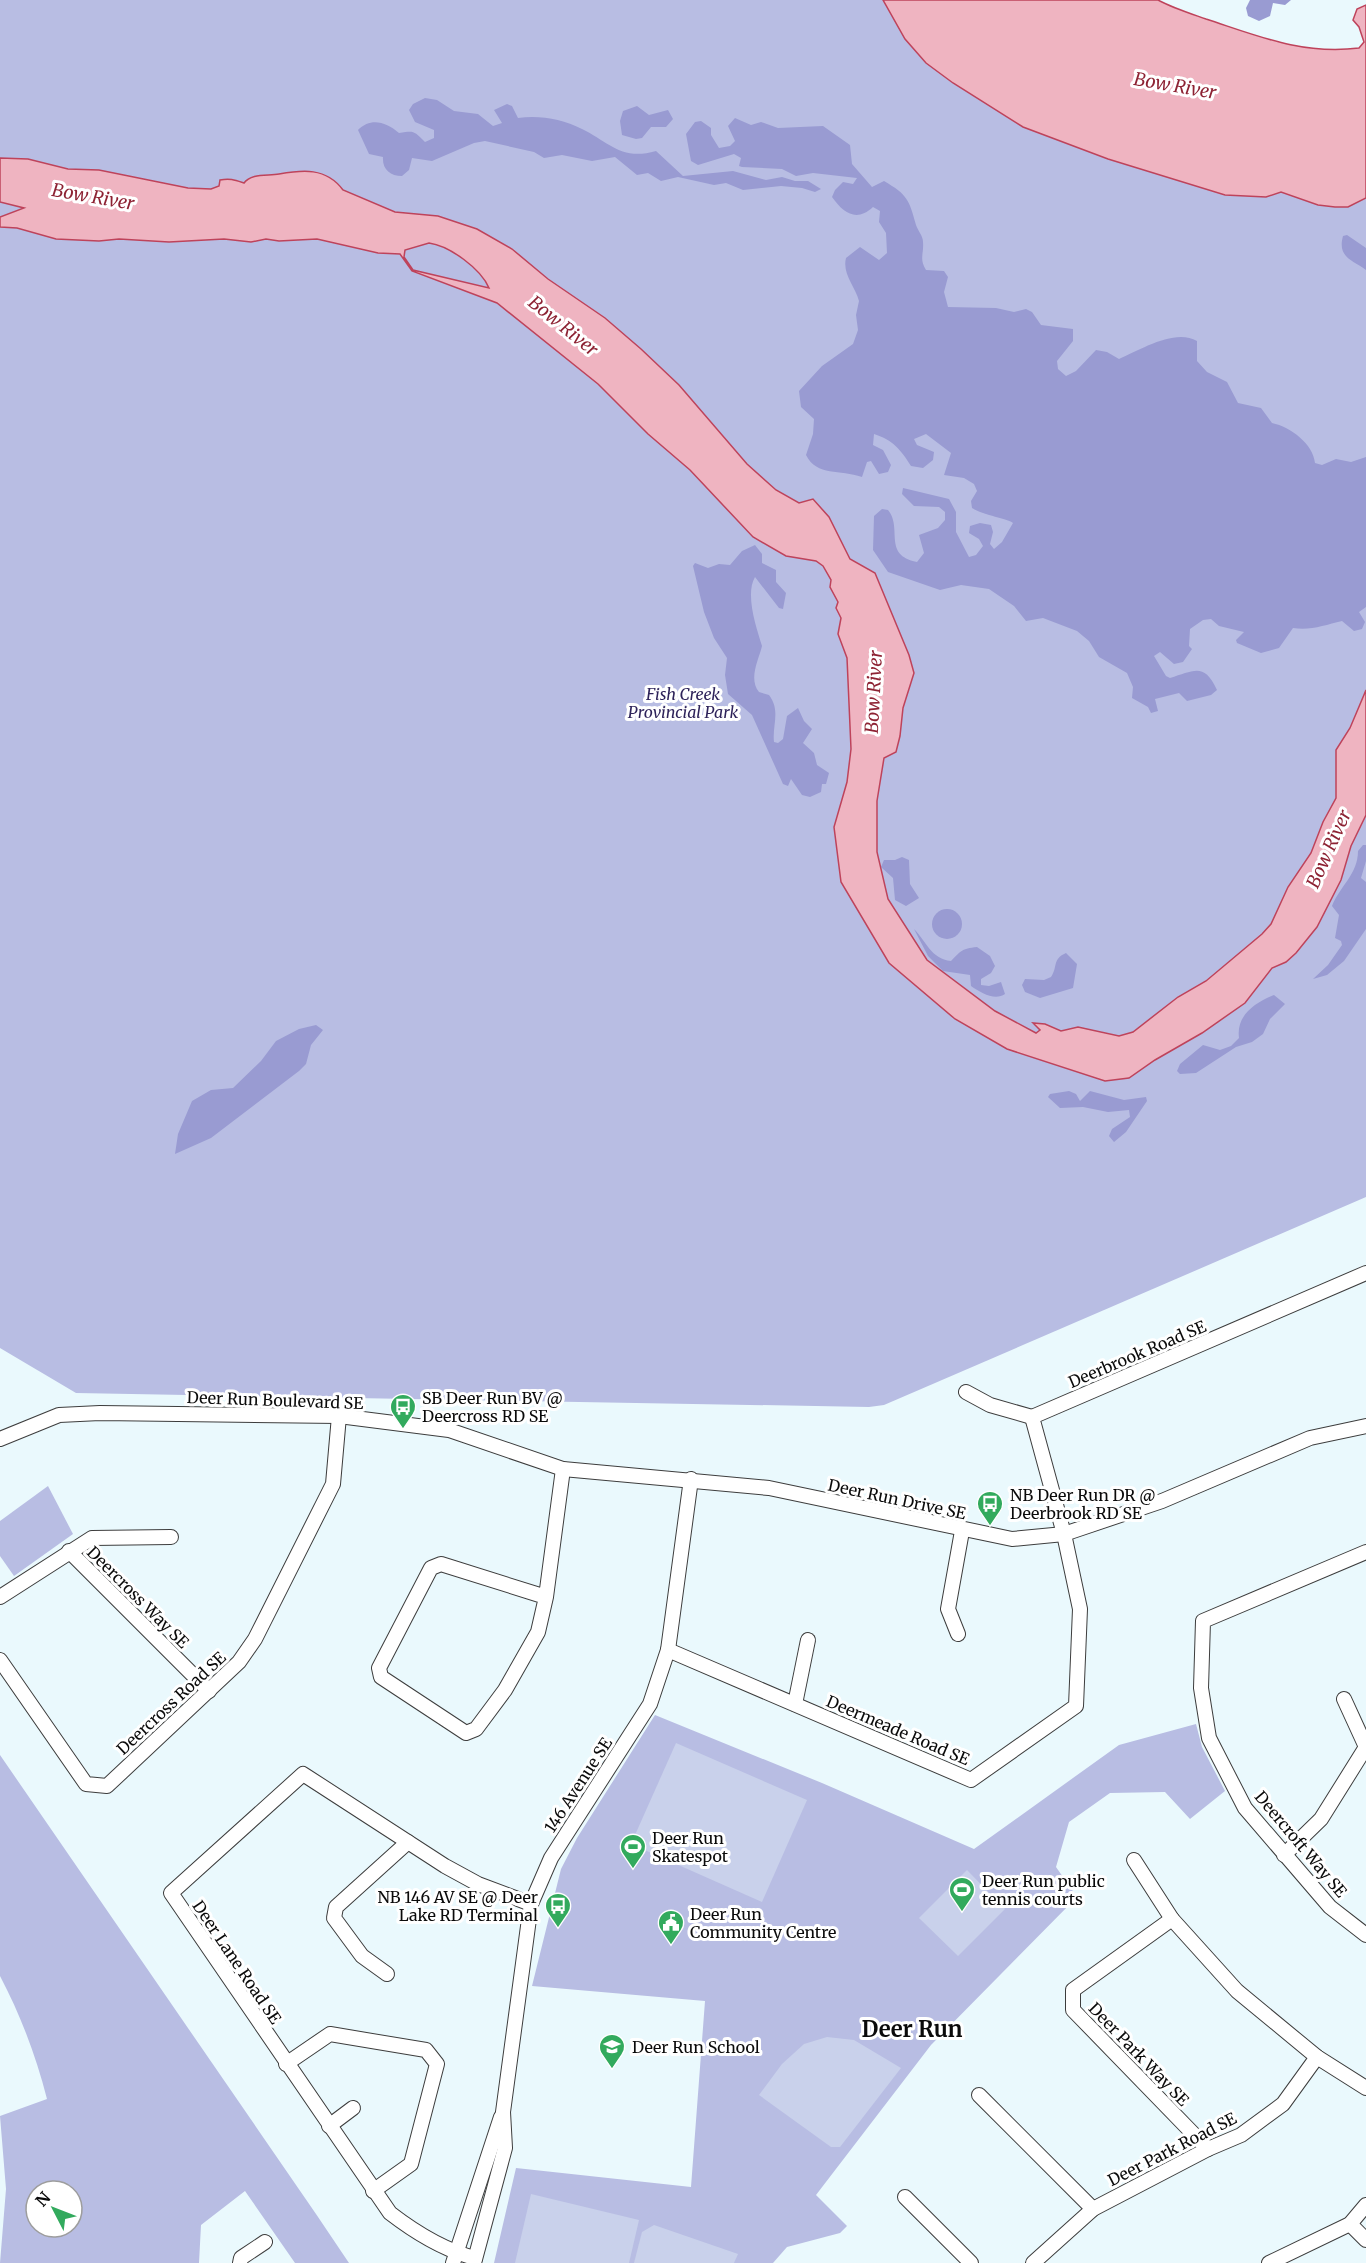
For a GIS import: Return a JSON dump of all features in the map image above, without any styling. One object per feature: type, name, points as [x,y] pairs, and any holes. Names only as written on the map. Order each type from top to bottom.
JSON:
[{"type":"street","name":"Deerbrook Road SE","points":[[1032,1417],[1366,1273]]},
{"type":"street","points":[[966,1392],[990,1405],[1032,1417],[1064,1534]]},
{"type":"street","name":"Deer Run Boulevard SE","points":[[0,1439],[59,1415],[100,1413],[339,1416],[449,1430],[563,1469],[691,1479]]},
{"type":"street","name":"Deercross Road SE","points":[[0,1660],[86,1784],[107,1786],[239,1662],[255,1639],[333,1484],[339,1416]]},
{"type":"street","name":"Deer Run Drive SE","points":[[691,1479],[769,1488],[962,1531],[1012,1539],[1064,1534],[1162,1501],[1310,1438],[1366,1426]]},
{"type":"street","points":[[546,1597],[441,1564],[431,1568],[379,1668],[381,1677],[466,1733],[476,1730],[505,1690],[538,1632],[546,1597],[563,1469]]},
{"type":"street","name":"146 Avenue SE","points":[[475,2261],[505,2148],[503,2112],[531,1904],[551,1858],[650,1704],[668,1650],[691,1479]]},
{"type":"street","points":[[958,1635],[948,1609],[962,1531]]},
{"type":"street","name":"Deermeade Road SE","points":[[668,1650],[972,1780],[1076,1706],[1080,1609],[1064,1534]]},
{"type":"street","points":[[0,1597],[92,1538],[171,1537]]},
{"type":"street","name":"Deercross Way SE","points":[[69,1551],[209,1691]]},
{"type":"street","name":"Deercroft Way SE","points":[[1366,1552],[1203,1621],[1201,1688],[1209,1738],[1245,1808],[1330,1907],[1366,1935]]},
{"type":"street","points":[[795,1704],[808,1640]]},
{"type":"street","points":[[1284,1855],[1321,1819],[1366,1747],[1344,1699]]},
{"type":"street","name":"Deer Lane Road SE","points":[[475,2261],[455,2258],[390,2213],[171,1893],[303,1774],[478,1884],[531,1904]]},
{"type":"street","points":[[387,1974],[362,1956],[334,1918],[336,1907],[408,1842]]},
{"type":"street","points":[[1134,1860],[1172,1920],[1237,1991],[1317,2057],[1366,2088]]},
{"type":"street","name":"Deer Park Way SE","points":[[1172,1920],[1073,1990],[1073,2010],[1208,2149]]},
{"type":"street","points":[[286,2064],[330,2034],[426,2050],[437,2064],[411,2164],[373,2191]]},
{"type":"street","name":"Deer Park Road SE","points":[[1033,2263],[1093,2209],[1208,2149],[1240,2135],[1283,2104],[1317,2057]]},
{"type":"street","points":[[979,2095],[1093,2209]]},
{"type":"street","points":[[329,2126],[353,2108]]},
{"type":"street","name":"146 Avenue SE","points":[[455,2258],[490,2145],[503,2112]]},
{"type":"street","points":[[905,2197],[971,2263]]},
{"type":"street","points":[[1269,2263],[1350,2224],[1366,2205]]},
{"type":"street","points":[[1350,2224],[1366,2240]]},
{"type":"street","points":[[240,2263],[241,2258],[265,2242]]},
{"type":"green space","name":"Fish Creek Provincial Park","points":[[0,0],[905,0],[1366,157],[1366,1197],[884,1405],[869,1407],[76,1393],[0,1348]]},
{"type":"green space","points":[[48,1486],[73,1534],[14,1576],[0,1556],[0,1521]]},
{"type":"green space","points":[[655,1715],[822,1783],[974,1849],[1119,1745],[1196,1724],[1202,1747],[1225,1791],[1190,1819],[1165,1792],[1110,1793],[1069,1822],[1056,1867],[1077,1897],[931,2045],[816,2195],[847,2226],[840,2233],[787,2247],[773,2263],[494,2263],[516,2168],[691,2187],[705,2001],[532,1986],[561,1869],[577,1838]]},
{"type":"green space","points":[[0,1755],[349,2263],[295,2263],[245,2191],[201,2225],[199,2263],[0,2263],[6,2189],[0,2116],[47,2099],[38,2067],[15,2006],[0,1976]]},
{"type":"shaded area","points":[[1250,0],[1291,0],[1285,5],[1273,3],[1270,16],[1259,21],[1248,16],[1246,8]]},
{"type":"shaded area","points":[[425,98],[437,100],[454,111],[478,114],[493,126],[502,123],[494,110],[507,104],[512,106],[518,118],[543,118],[567,123],[624,152],[633,154],[656,151],[683,176],[733,171],[766,180],[782,177],[795,181],[808,181],[821,189],[815,192],[781,186],[743,190],[726,183],[714,185],[678,177],[661,181],[648,173],[637,175],[615,157],[592,161],[562,155],[544,158],[534,152],[485,141],[474,143],[432,161],[412,158],[409,170],[402,176],[394,175],[385,168],[383,157],[369,154],[358,130],[368,123],[378,122],[399,133],[413,132],[425,142],[434,138],[434,130],[415,122],[409,110],[413,104]]},
{"type":"shaded area","points":[[637,106],[649,115],[668,110],[673,119],[666,127],[651,127],[642,138],[636,139],[622,135],[620,121],[623,111]]},
{"type":"shaded area","points":[[735,118],[751,125],[761,122],[778,128],[823,126],[850,145],[852,164],[872,187],[884,181],[903,194],[923,240],[922,259],[926,270],[944,271],[948,277],[944,292],[948,307],[996,308],[1014,312],[1026,309],[1032,312],[1041,325],[1073,329],[1073,341],[1057,361],[1058,369],[1066,376],[1076,371],[1096,350],[1107,352],[1119,359],[1158,342],[1178,337],[1188,338],[1197,341],[1197,361],[1207,372],[1227,382],[1238,403],[1261,408],[1272,423],[1300,437],[1310,449],[1315,463],[1322,465],[1336,459],[1351,462],[1366,457],[1366,607],[1359,612],[1365,622],[1362,629],[1354,631],[1342,621],[1311,628],[1293,628],[1279,648],[1261,653],[1237,643],[1236,640],[1244,632],[1219,626],[1211,619],[1203,620],[1190,629],[1189,646],[1192,649],[1183,662],[1174,664],[1160,652],[1154,656],[1166,676],[1170,678],[1192,671],[1203,672],[1208,675],[1217,690],[1211,695],[1187,701],[1179,693],[1155,699],[1158,711],[1151,713],[1148,707],[1132,698],[1133,687],[1127,673],[1099,657],[1089,641],[1077,631],[1043,618],[1026,621],[1014,606],[989,589],[961,585],[940,590],[888,572],[873,550],[874,516],[882,509],[888,510],[894,525],[896,547],[906,558],[917,562],[924,553],[919,535],[938,528],[945,520],[945,512],[939,507],[914,506],[902,494],[903,488],[949,499],[956,512],[956,532],[969,557],[976,555],[983,546],[979,539],[969,533],[970,526],[980,523],[991,525],[993,532],[990,544],[994,549],[1002,542],[1013,523],[972,508],[971,501],[977,491],[974,484],[964,478],[944,475],[951,453],[926,434],[914,439],[917,445],[934,452],[933,460],[923,468],[911,466],[896,446],[874,434],[873,445],[883,450],[891,465],[888,472],[879,474],[871,461],[867,462],[862,477],[823,470],[816,467],[806,455],[813,434],[814,419],[801,407],[799,391],[822,366],[853,344],[858,330],[856,315],[859,301],[847,275],[846,258],[860,247],[879,260],[887,253],[886,233],[879,222],[880,211],[873,207],[862,214],[851,214],[841,208],[832,197],[843,182],[853,184],[857,178],[813,173],[796,176],[782,169],[742,167],[739,166],[741,158],[734,154],[698,165],[691,161],[686,134],[695,122],[701,121],[711,128],[711,135],[719,148],[730,146],[735,141],[728,126]]},
{"type":"shaded area","points":[[1347,235],[1366,248],[1366,270],[1344,254],[1343,236]]},
{"type":"shaded area","points":[[755,545],[762,554],[762,563],[776,570],[776,582],[786,593],[783,609],[779,608],[755,577],[752,584],[751,601],[762,646],[754,681],[759,692],[769,695],[775,707],[774,742],[778,743],[783,739],[787,716],[798,708],[804,721],[812,729],[803,743],[814,753],[817,765],[829,773],[826,784],[822,784],[821,792],[810,797],[802,795],[791,779],[788,786],[783,784],[752,715],[728,694],[725,675],[727,658],[714,638],[704,612],[693,566],[695,563],[708,568],[719,564],[730,565],[742,551]]},
{"type":"shaded area","points":[[1366,845],[1366,861],[1361,878],[1366,882],[1366,929],[1344,961],[1327,975],[1313,979],[1328,965],[1342,945],[1341,941],[1335,938],[1339,915],[1332,906],[1352,873],[1358,851]]},
{"type":"shaded area","points":[[902,857],[909,860],[910,884],[919,898],[906,906],[895,900],[893,878],[881,867],[884,860],[895,860]]},
{"type":"shaded area","points":[[947,909],[953,910],[961,918],[961,930],[953,938],[947,939],[941,938],[933,930],[932,924],[933,918],[941,910]]},
{"type":"shaded area","points":[[914,929],[934,953],[944,960],[951,961],[962,951],[977,947],[990,956],[995,966],[991,973],[981,979],[981,985],[989,986],[1001,982],[1005,994],[997,997],[988,995],[971,986],[970,975],[943,971],[928,956]]},
{"type":"shaded area","points":[[1066,953],[1077,964],[1073,988],[1040,998],[1025,992],[1022,985],[1025,979],[1044,980],[1051,977],[1057,961]]},
{"type":"shaded area","points":[[1274,995],[1285,1004],[1270,1019],[1263,1034],[1252,1042],[1236,1047],[1196,1073],[1180,1074],[1177,1071],[1180,1064],[1203,1045],[1220,1050],[1231,1046],[1239,1038],[1240,1023],[1248,1011]]},
{"type":"shaded area","points":[[316,1025],[323,1030],[311,1045],[306,1064],[299,1071],[211,1138],[175,1154],[178,1134],[192,1101],[211,1090],[233,1088],[261,1061],[276,1041],[299,1029]]},
{"type":"shaded area","points":[[1069,1091],[1076,1094],[1080,1101],[1090,1091],[1124,1100],[1146,1097],[1147,1101],[1126,1132],[1114,1142],[1109,1136],[1112,1129],[1130,1117],[1129,1110],[1108,1112],[1083,1107],[1060,1108],[1048,1097],[1050,1094]]},
{"type":"shaded area","points":[[676,1743],[807,1800],[762,1902],[631,1844]]},
{"type":"shaded area","name":"Deer Run public tennis courts","points":[[967,1870],[1005,1909],[958,1956],[919,1918]]},
{"type":"shaded area","points":[[827,2037],[854,2040],[901,2068],[840,2147],[831,2147],[759,2095],[782,2064],[804,2044]]},
{"type":"shaded area","points":[[531,2194],[639,2220],[629,2263],[515,2263]]},
{"type":"shaded area","points":[[654,2225],[738,2254],[734,2263],[634,2263],[642,2232]]},
{"type":"water","name":"Bow River","points":[[883,0],[1158,0],[1169,6],[1262,37],[1318,49],[1359,48],[1364,42],[1359,27],[1353,20],[1357,9],[1366,5],[1366,198],[1348,207],[1335,207],[1318,205],[1281,192],[1266,197],[1225,195],[1108,159],[1023,127],[953,83],[926,63],[905,39]]},
{"type":"water","name":"Bow River","points":[[0,158],[28,159],[68,169],[99,170],[188,188],[211,189],[219,186],[220,180],[224,179],[244,183],[260,176],[313,172],[329,177],[343,190],[395,212],[438,216],[477,229],[512,249],[548,279],[605,318],[679,385],[747,464],[776,490],[799,503],[813,499],[829,517],[850,559],[875,573],[909,655],[914,673],[903,708],[896,752],[884,758],[877,801],[877,852],[888,899],[927,960],[995,1011],[1036,1033],[1040,1030],[1033,1023],[1045,1024],[1061,1031],[1078,1027],[1119,1036],[1133,1032],[1178,997],[1206,981],[1262,934],[1271,924],[1288,887],[1311,853],[1323,822],[1336,798],[1336,750],[1350,728],[1366,690],[1366,815],[1351,846],[1341,880],[1317,927],[1296,953],[1286,962],[1272,968],[1245,1003],[1202,1033],[1129,1078],[1105,1081],[1007,1049],[955,1019],[889,963],[841,882],[834,827],[847,782],[851,749],[847,658],[838,634],[841,618],[836,608],[838,602],[830,587],[831,580],[823,566],[816,561],[786,556],[753,537],[690,470],[648,434],[598,384],[497,303],[412,271],[400,254],[378,253],[317,239],[279,241],[266,239],[251,242],[224,239],[169,242],[56,239],[17,228],[0,227],[0,217],[24,208],[0,202]],"holes":[[[429,243],[437,245],[472,266],[489,288],[413,270],[404,257],[405,250]]]},
{"type":"place","name":"SB Deer Run BV @ Deercross RD SE","points":[[403,1430]]},
{"type":"place","name":"NB Deer Run DR @ Deerbrook RD SE","points":[[990,1527]]},
{"type":"place","name":"Deer Run Skatespot","points":[[633,1870]]},
{"type":"place","name":"Deer Run public tennis courts","points":[[962,1913]]},
{"type":"place","name":"NB 146 AV SE @ Deer Lake RD Terminal","points":[[558,1929]]},
{"type":"place","name":"Deer Run Community Centre","points":[[671,1946]]},
{"type":"place","name":"Deer Run School","points":[[612,2070]]},
{"type":"district","name":"Deer Run","points":[[912,2029]]}]
